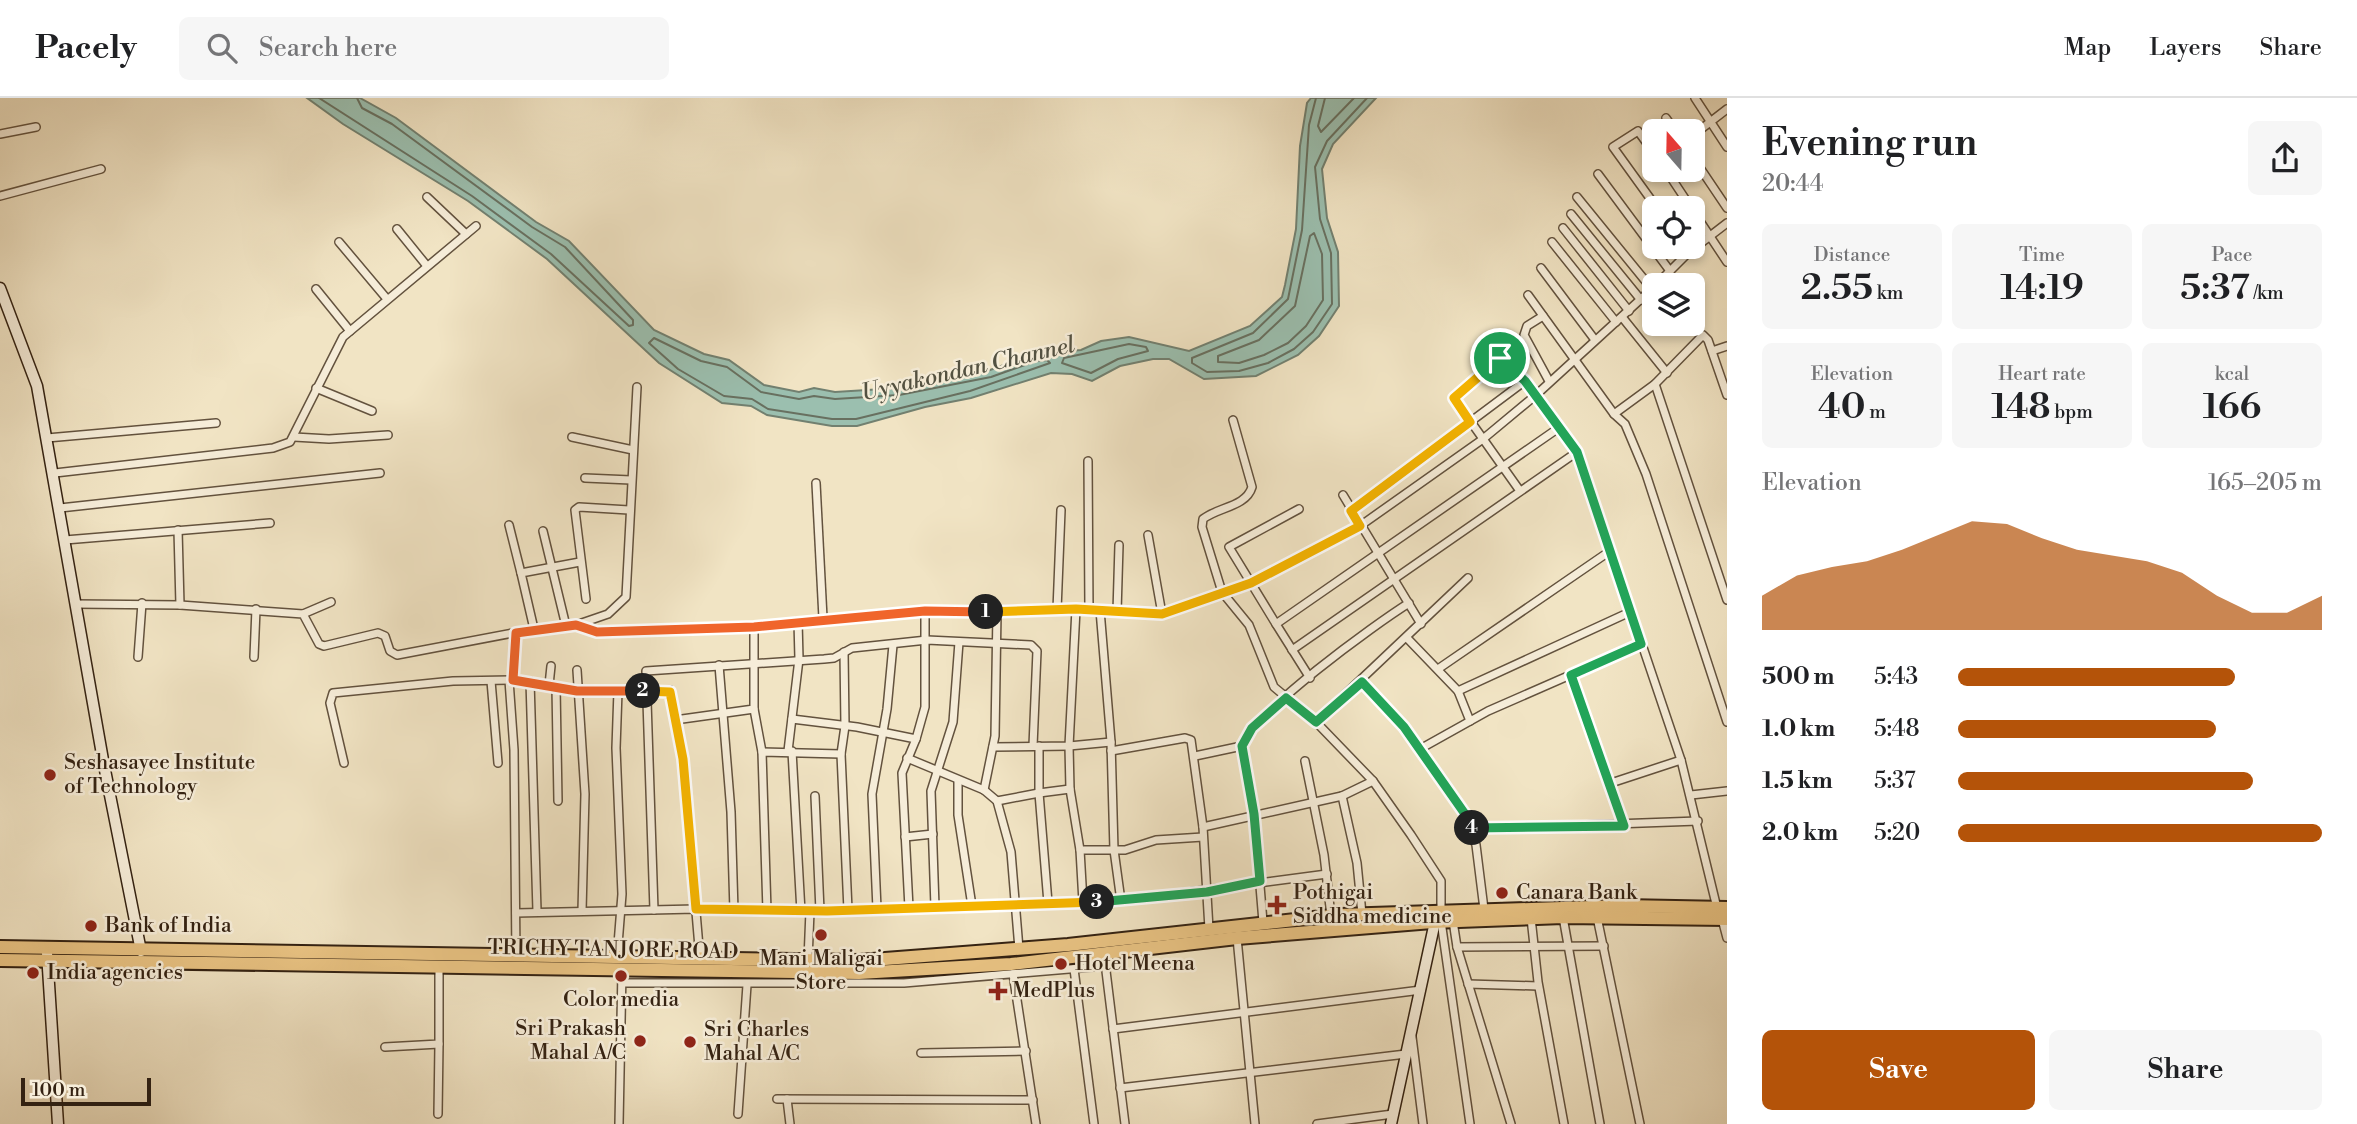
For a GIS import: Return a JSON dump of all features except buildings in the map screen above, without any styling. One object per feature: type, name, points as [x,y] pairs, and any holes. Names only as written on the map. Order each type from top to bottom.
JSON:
[{"type":"highway","name":"TRICHY TANJORE ROAD","points":[[0,960],[141,951],[516,956],[859,973],[1104,961],[1237,938],[1441,917],[1484,909],[1625,906],[1723,914]]},
{"type":"highway","name":"TRICHY TANJORE ROAD","points":[[0,947],[47,956],[439,967],[700,959],[859,961],[1018,950],[1263,922],[1362,914],[1597,917],[1723,914]]},
{"type":"street","points":[[1695,98],[1727,147]]},
{"type":"street","points":[[1705,126],[1727,109]]},
{"type":"street","points":[[0,134],[36,127]]},
{"type":"street","points":[[1642,136],[1638,131],[1613,147],[1648,196]]},
{"type":"street","points":[[0,196],[102,169]]},
{"type":"street","points":[[1598,174],[1670,271],[1679,259]]},
{"type":"street","points":[[1705,175],[1727,208]]},
{"type":"street","points":[[1674,182],[1727,262]]},
{"type":"street","points":[[427,197],[466,234]]},
{"type":"street","points":[[1577,197],[1642,273]]},
{"type":"street","points":[[576,625],[597,632],[754,627],[823,618],[925,611],[1076,609],[1162,614],[1251,583],[1360,526],[1483,439],[1641,300],[1571,214]]},
{"type":"street","points":[[1705,237],[1727,223]]},
{"type":"street","points":[[294,437],[338,342],[475,226]]},
{"type":"street","points":[[1563,228],[1622,317]]},
{"type":"street","points":[[397,229],[427,266]]},
{"type":"street","points":[[339,242],[387,299]]},
{"type":"street","points":[[1552,242],[1622,317],[1667,373]]},
{"type":"street","points":[[1541,268],[1595,340]]},
{"type":"street","points":[[0,288],[37,386],[141,951]]},
{"type":"street","points":[[316,289],[350,331]]},
{"type":"street","points":[[1528,295],[1573,360],[1625,424],[1646,474],[1727,722]]},
{"type":"street","points":[[1543,316],[1524,331],[1549,381]]},
{"type":"street","points":[[1615,414],[1655,384],[1703,335],[1712,351],[1727,395]]},
{"type":"street","points":[[1712,351],[1727,346]]},
{"type":"street","points":[[1520,491],[1454,398],[1497,360],[1504,358],[1536,395],[1577,452],[1681,760],[1723,914],[1727,938]]},
{"type":"street","points":[[1351,511],[1525,381]]},
{"type":"street","points":[[1655,384],[1727,600]]},
{"type":"street","points":[[303,614],[314,637],[324,646],[378,633],[385,636],[390,651],[397,655],[534,629],[576,625],[608,614],[626,597],[636,387]]},
{"type":"street","points":[[316,388],[372,411]]},
{"type":"street","points":[[1233,420],[1252,487],[1245,500],[1203,519],[1202,527],[1222,592],[1249,625],[1274,687],[1316,722],[1373,781],[1441,881],[1441,917],[1470,1124]]},
{"type":"street","points":[[47,438],[216,423]]},
{"type":"street","points":[[1276,624],[1560,427]]},
{"type":"street","points":[[55,474],[273,448],[294,437],[329,439],[388,435]]},
{"type":"street","points":[[572,437],[633,450]]},
{"type":"street","points":[[1292,650],[1577,452]]},
{"type":"street","points":[[1088,461],[1089,610]]},
{"type":"street","points":[[60,508],[380,473]]},
{"type":"street","points":[[585,478],[631,480]]},
{"type":"street","points":[[816,483],[823,618]]},
{"type":"street","points":[[1343,495],[1421,624]]},
{"type":"street","points":[[586,599],[575,510],[579,507],[629,510]]},
{"type":"street","points":[[1298,509],[1229,547],[1310,678]]},
{"type":"street","points":[[1057,610],[1061,510]]},
{"type":"street","points":[[65,540],[270,523]]},
{"type":"street","points":[[509,526],[534,629]]},
{"type":"street","points":[[178,530],[180,605]]},
{"type":"street","points":[[542,531],[566,626]]},
{"type":"street","points":[[1148,535],[1162,614]]},
{"type":"street","points":[[1118,612],[1119,545]]},
{"type":"street","points":[[1438,669],[1610,551]]},
{"type":"street","points":[[521,573],[580,562]]},
{"type":"street","points":[[1316,722],[1362,682],[1444,598],[1468,578]]},
{"type":"street","points":[[75,604],[142,603],[303,614],[331,602]]},
{"type":"street","points":[[138,657],[142,603]]},
{"type":"street","points":[[1263,922],[1254,814],[1242,746],[1252,728],[1286,698],[1367,629],[1409,603]]},
{"type":"street","points":[[254,657],[256,609]]},
{"type":"street","points":[[1076,609],[1069,746],[1070,789],[1080,850],[1083,902]]},
{"type":"street","points":[[1100,610],[1111,742],[1114,850],[1121,901]]},
{"type":"street","points":[[909,908],[902,773],[925,707],[925,611]]},
{"type":"street","points":[[984,790],[993,747],[998,612]]},
{"type":"street","points":[[1458,691],[1630,612]]},
{"type":"street","points":[[798,621],[799,659],[790,751],[806,911],[808,960]]},
{"type":"street","points":[[754,627],[754,709],[762,752],[767,911]]},
{"type":"street","points":[[516,633],[511,680],[516,956]]},
{"type":"street","points":[[1407,638],[1458,691],[1470,721]]},
{"type":"street","points":[[654,910],[646,671],[834,658],[863,646],[927,640],[1031,645],[1037,651],[1036,746],[1048,903]]},
{"type":"street","points":[[935,907],[931,791],[953,722],[959,642]]},
{"type":"street","points":[[1420,749],[1470,721],[1641,644]]},
{"type":"street","points":[[877,909],[872,794],[887,709],[892,645]]},
{"type":"street","points":[[844,652],[845,726],[841,754],[848,910]]},
{"type":"street","points":[[719,665],[731,811],[734,911]]},
{"type":"street","points":[[551,666],[558,802]]},
{"type":"street","points":[[577,670],[585,794],[582,911]]},
{"type":"street","points":[[1571,675],[1624,826]]},
{"type":"street","points":[[344,763],[330,703],[333,693],[415,684],[511,680],[530,681],[577,691],[670,690],[683,759],[700,959]]},
{"type":"street","points":[[491,681],[498,763]]},
{"type":"street","points":[[530,681],[537,911]]},
{"type":"street","points":[[1362,682],[1420,749],[1472,829],[1484,909]]},
{"type":"street","points":[[618,691],[620,963],[624,983],[619,1124]]},
{"type":"street","points":[[675,720],[754,709]]},
{"type":"street","points":[[792,719],[916,739]]},
{"type":"street","points":[[1111,751],[1185,738],[1194,746],[1203,827],[1209,929]]},
{"type":"street","points":[[993,747],[1069,746],[1111,742]]},
{"type":"street","points":[[1195,756],[1242,746]]},
{"type":"street","points":[[762,752],[841,754]]},
{"type":"street","points":[[907,758],[958,782],[984,790],[997,801],[1011,852],[1018,950]]},
{"type":"street","points":[[1611,783],[1681,760]]},
{"type":"street","points":[[1304,761],[1327,874],[1331,916]]},
{"type":"street","points":[[1203,827],[1342,796],[1373,781]]},
{"type":"street","points":[[958,782],[958,815],[972,906]]},
{"type":"street","points":[[997,801],[1070,789]]},
{"type":"street","points":[[1691,795],[1727,791]]},
{"type":"street","points":[[815,796],[820,911]]},
{"type":"street","points":[[1342,796],[1357,863],[1362,914]]},
{"type":"street","points":[[1472,829],[1624,826],[1698,821]]},
{"type":"street","points":[[905,837],[933,834]]},
{"type":"street","points":[[1080,850],[1131,850],[1156,840],[1203,836]]},
{"type":"street","points":[[516,913],[696,909],[820,911],[1121,901],[1207,892],[1260,881],[1327,874]]},
{"type":"street","points":[[1441,917],[1457,947],[1511,1124]]},
{"type":"street","points":[[1317,1124],[1392,1119],[1421,990],[1441,917]]},
{"type":"street","points":[[1531,917],[1538,986],[1564,1124]]},
{"type":"street","points":[[1563,917],[1600,1124]]},
{"type":"street","points":[[1597,917],[1640,1124]]},
{"type":"street","points":[[1237,938],[1255,1124]]},
{"type":"street","points":[[1457,947],[1604,946]]},
{"type":"street","points":[[47,956],[58,1124]]},
{"type":"street","points":[[624,983],[904,983],[1074,969],[1104,961],[1125,1124]]},
{"type":"street","points":[[438,1114],[439,967]]},
{"type":"street","points":[[1074,969],[1094,1124]]},
{"type":"street","points":[[1013,974],[1036,1124]]},
{"type":"street","points":[[1468,984],[1538,986]]},
{"type":"street","points":[[738,1114],[747,985]]},
{"type":"street","points":[[1113,1029],[1421,990]]},
{"type":"street","points":[[1411,1033],[1423,1124]]},
{"type":"street","points":[[385,1046],[439,1044]]},
{"type":"street","points":[[921,1053],[1026,1051]]},
{"type":"street","points":[[1120,1088],[1406,1054]]},
{"type":"street","points":[[777,1099],[1033,1100]]},
{"type":"street","points":[[787,1099],[790,1124]]},
{"type":"water","points":[[307,98],[360,98],[396,118],[536,222],[569,241],[654,330],[704,354],[729,360],[764,385],[799,392],[814,388],[835,392],[899,388],[990,370],[1034,354],[1081,350],[1101,341],[1129,337],[1189,351],[1250,326],[1282,297],[1296,229],[1300,146],[1307,103],[1311,98],[1376,98],[1333,144],[1322,169],[1327,218],[1338,252],[1339,306],[1319,336],[1298,355],[1256,376],[1204,379],[1169,359],[1153,359],[1120,366],[1092,381],[1072,374],[1051,373],[971,398],[925,407],[857,426],[832,426],[767,415],[751,406],[722,403],[659,363],[547,259],[468,201],[343,124]]},
{"type":"place","name":"Seshasayee Institute of Technology","points":[[50,775]]},
{"type":"place","name":"Canara Bank","points":[[1502,893]]},
{"type":"place","name":"Pothigai Siddha medicine","points":[[1277,905]]},
{"type":"place","name":"Bank of India","points":[[91,926]]},
{"type":"place","name":"Mani Maligai Store","points":[[821,935]]},
{"type":"place","name":"Hotel Meena","points":[[1061,964]]},
{"type":"place","name":"India agencies","points":[[33,973]]},
{"type":"place","name":"Color media","points":[[621,976]]},
{"type":"place","name":"MedPlus","points":[[998,991]]},
{"type":"place","name":"Sri Prakash Mahal A/C","points":[[640,1041]]},
{"type":"place","name":"Sri Charles Mahal A/C","points":[[690,1042]]},
{"type":"route","points":[[1500,358],[1504,358],[1525,381],[1577,452],[1641,644],[1571,675],[1624,826],[1472,829],[1452,794],[1404,727],[1362,682],[1316,722],[1286,698],[1247,734],[1242,746],[1254,814],[1260,881],[1207,892],[1121,901],[827,911],[696,909],[683,759],[670,690],[577,691],[513,680],[516,633],[534,629],[576,625],[597,632],[754,627],[823,618],[925,611],[1076,609],[1162,614],[1251,583],[1360,526],[1351,511],[1470,422],[1454,398],[1500,358]]},
{"type":"water label","name":"Uyyakondan Channel","points":[[968,369]]}]
